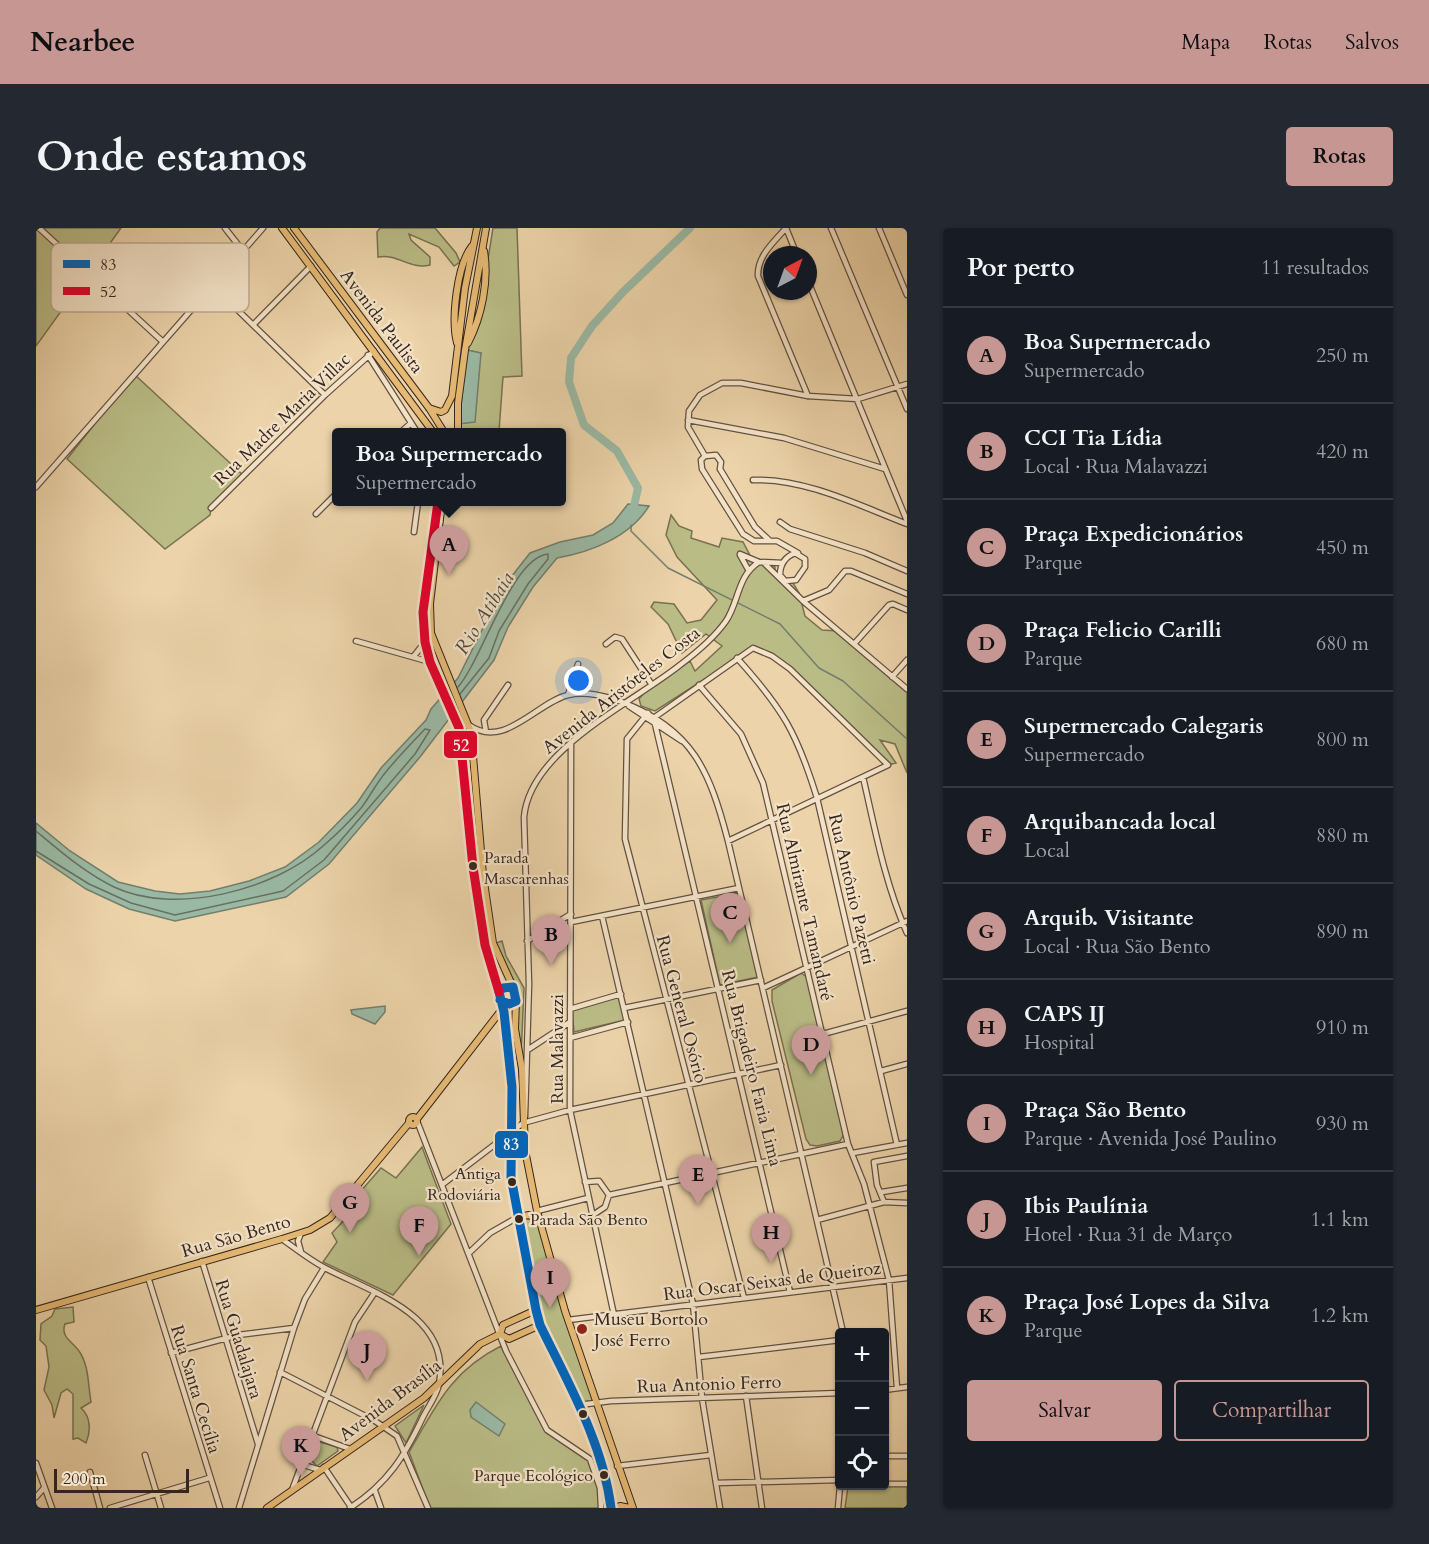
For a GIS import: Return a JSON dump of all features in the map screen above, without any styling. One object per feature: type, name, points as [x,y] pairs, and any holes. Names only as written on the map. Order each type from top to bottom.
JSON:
[{"type":"main road","name":"Avenida Paulista","points":[[282,228],[371,353],[430,428]]},
{"type":"main road","name":"Avenida Paulista","points":[[294,228],[429,408],[442,428]]},
{"type":"main road","points":[[458,428],[465,288],[477,228]]},
{"type":"main road","points":[[429,408],[441,412],[449,403],[475,289],[486,228]]},
{"type":"main road","points":[[462,350],[455,334],[455,306],[467,251],[474,243]]},
{"type":"main road","points":[[462,350],[474,332],[480,311],[486,273],[483,244]]},
{"type":"main road","points":[[465,288],[475,289]]},
{"type":"main road","points":[[437,506],[423,612],[425,642],[430,662],[455,716],[462,742],[473,867],[485,945],[498,992],[506,1006],[512,1087],[511,1177],[518,1218],[540,1325],[579,1405],[605,1475],[612,1508],[620,1506],[631,1508],[568,1320],[539,1221],[525,1150],[522,1069],[515,1029],[516,1001],[513,987],[493,943],[483,875],[472,743],[468,724],[435,646],[430,619],[441,506]]},
{"type":"main road","points":[[498,992],[503,988],[513,987]]},
{"type":"main road","points":[[506,1006],[516,1001]]},
{"type":"main road","name":"Rua São Bento","points":[[36,1310],[282,1239],[301,1233],[330,1218],[414,1121],[506,1006]]},
{"type":"main road","points":[[518,1218],[529,1215],[539,1221]]},
{"type":"main road","name":"Avenida Brasília","points":[[267,1508],[438,1386],[480,1344],[500,1334],[502,1326],[536,1310]]},
{"type":"main road","name":"Avenida Brasília","points":[[500,1334],[509,1339],[540,1325]]},
{"type":"main road","points":[[374,1433],[375,1421]]},
{"type":"street","points":[[39,228],[55,243]]},
{"type":"street","points":[[225,228],[237,243]]},
{"type":"street","points":[[249,243],[263,228]]},
{"type":"street","points":[[793,246],[786,228],[764,255],[758,268],[758,276],[808,396]]},
{"type":"street","points":[[831,228],[907,410]]},
{"type":"street","points":[[879,228],[907,295]]},
{"type":"street","points":[[253,325],[310,266]]},
{"type":"street","points":[[816,300],[907,523]]},
{"type":"street","points":[[130,312],[162,341]]},
{"type":"street","points":[[36,487],[188,312]]},
{"type":"street","points":[[240,312],[325,395]]},
{"type":"street","points":[[371,353],[414,428]]},
{"type":"street","name":"Rua Madre Maria Villac","points":[[210,508],[371,353]]},
{"type":"street","points":[[705,456],[690,433],[688,420],[694,400],[722,383],[741,383],[808,396],[858,399],[907,384]]},
{"type":"street","points":[[688,420],[784,438],[885,468]]},
{"type":"street","points":[[405,428],[411,423]]},
{"type":"street","points":[[705,456],[716,455],[721,462],[720,469],[724,478],[755,527],[769,540],[798,553],[806,563],[796,580],[796,591]]},
{"type":"street","points":[[705,456],[701,464],[743,534],[754,541],[769,540]]},
{"type":"street","points":[[707,473],[714,474],[720,469]]},
{"type":"street","points":[[714,485],[720,484],[724,478]]},
{"type":"street","points":[[753,480],[768,479],[819,491],[907,523]]},
{"type":"street","points":[[725,505],[728,497],[736,497]]},
{"type":"street","points":[[316,514],[332,498]]},
{"type":"street","points":[[414,532],[417,506]]},
{"type":"street","points":[[780,522],[790,529],[865,553],[907,571]]},
{"type":"street","points":[[743,534],[748,528],[755,527]]},
{"type":"street","points":[[784,546],[789,556]]},
{"type":"street","points":[[782,579],[780,571],[783,563],[789,556],[798,553]]},
{"type":"street","points":[[783,563],[762,563],[749,571],[740,554],[762,563],[782,579],[796,591],[803,601],[907,689]]},
{"type":"street","name":"Avenida Aristóteles Costa","points":[[523,1123],[527,1112],[529,1049],[525,806],[539,776],[548,764],[571,743],[698,650],[727,620],[738,590],[749,571]]},
{"type":"street","points":[[803,601],[829,590],[845,571],[851,571],[907,594]]},
{"type":"street","points":[[782,579],[796,580]]},
{"type":"street","points":[[854,644],[889,606],[893,604],[907,610]]},
{"type":"street","points":[[606,644],[615,637],[622,639],[652,685]]},
{"type":"street","points":[[356,641],[430,662]]},
{"type":"street","points":[[414,656],[425,642]]},
{"type":"street","name":"Rua General Osório","points":[[744,1298],[625,839],[627,739],[649,716],[753,648],[772,656],[790,669],[888,765],[863,777]]},
{"type":"street","name":"Rua Antônio Pazetti","points":[[737,658],[770,695],[795,734],[818,798],[867,1022],[881,1071],[897,1145]]},
{"type":"street","points":[[892,677],[907,660]]},
{"type":"street","points":[[568,695],[578,664]]},
{"type":"street","points":[[486,732],[484,720],[508,685]]},
{"type":"street","name":"Rua Almirante Tamandaré","points":[[699,685],[730,719],[747,744],[763,783],[848,1144],[870,1207],[889,1280],[897,1388]]},
{"type":"street","points":[[468,724],[486,732],[499,732],[568,695],[582,693],[608,697],[627,704],[676,731],[706,774],[717,801],[728,841],[842,1328]]},
{"type":"street","points":[[649,716],[655,724],[683,742]]},
{"type":"street","name":"Rua Brigadeiro Faria Lima","points":[[662,741],[663,722]]},
{"type":"street","name":"Rua Brigadeiro Faria Lima","points":[[655,724],[662,741],[696,897],[761,1161],[790,1292]]},
{"type":"street","points":[[662,741],[670,734]]},
{"type":"street","name":"Rua Malavazzi","points":[[571,743],[570,1110],[614,1315]]},
{"type":"street","points":[[728,841],[863,777],[881,855],[907,933]]},
{"type":"street","points":[[571,922],[739,888]]},
{"type":"street","points":[[527,941],[571,914]]},
{"type":"street","points":[[602,916],[693,1304],[702,1398],[720,1508]]},
{"type":"street","points":[[763,988],[905,922]]},
{"type":"street","points":[[624,1008],[761,980]]},
{"type":"street","points":[[570,1009],[621,994]]},
{"type":"street","points":[[823,1034],[907,1011]]},
{"type":"street","points":[[529,1049],[570,1022]]},
{"type":"street","points":[[570,1038],[628,1022]]},
{"type":"street","points":[[881,1071],[907,1064]]},
{"type":"street","points":[[442,1184],[523,1123],[570,1110],[645,1096],[781,1065]]},
{"type":"street","points":[[414,1121],[423,1133],[500,1334],[547,1430],[590,1459],[600,1488],[601,1508]]},
{"type":"street","points":[[853,1153],[907,1143]]},
{"type":"street","points":[[609,1195],[848,1144]]},
{"type":"street","points":[[884,1202],[882,1192],[877,1185],[874,1162],[907,1156]]},
{"type":"street","points":[[585,1182],[599,1181],[609,1195]]},
{"type":"street","points":[[882,1192],[907,1188]]},
{"type":"street","points":[[592,1215],[605,1207],[609,1195]]},
{"type":"street","points":[[537,1211],[588,1198]]},
{"type":"street","points":[[817,1220],[884,1202],[907,1203]]},
{"type":"street","points":[[470,1252],[490,1233],[518,1218]]},
{"type":"street","points":[[301,1233],[298,1241],[301,1252]]},
{"type":"street","points":[[282,1239],[324,1268],[401,1305],[420,1321],[432,1342],[439,1364],[438,1386],[406,1452],[375,1491],[351,1508],[322,1469],[308,1466],[304,1456]]},
{"type":"street","name":"Rua Guadalajara","points":[[202,1261],[258,1444]]},
{"type":"street","points":[[239,1508],[294,1328],[305,1299],[324,1268]]},
{"type":"street","name":"Rua Santa Cecília","points":[[148,1277],[220,1508]]},
{"type":"street","name":"Rua Oscar Seixas de Queiroz","points":[[568,1320],[907,1278]]},
{"type":"street","points":[[292,1490],[355,1322],[375,1293]]},
{"type":"street","points":[[171,1353],[226,1338],[294,1328]]},
{"type":"street","points":[[699,1357],[835,1341]]},
{"type":"street","points":[[439,1364],[455,1370]]},
{"type":"street","points":[[280,1372],[375,1421],[397,1436],[406,1452],[428,1508]]},
{"type":"street","points":[[889,1389],[907,1387]]},
{"type":"street","name":"Rua Antonio Ferro","points":[[579,1405],[595,1401],[835,1393]]},
{"type":"street","points":[[746,1396],[762,1508]]},
{"type":"street","name":"Rua Guadalajara","points":[[251,1425],[263,1426]]},
{"type":"street","points":[[311,1435],[350,1449]]},
{"type":"street","points":[[145,1455],[161,1508]]},
{"type":"street","points":[[616,1466],[711,1455]]},
{"type":"street","points":[[889,1456],[907,1456]]},
{"type":"street","points":[[36,1463],[52,1508]]},
{"type":"street","points":[[90,1472],[100,1508]]},
{"type":"street","points":[[110,1508],[209,1478]]},
{"type":"street","points":[[716,1483],[835,1480]]},
{"type":"street","points":[[889,1484],[907,1484]]},
{"type":"street","points":[[36,1497],[44,1488]]},
{"type":"street","points":[[838,1508],[840,1490]]},
{"type":"street","points":[[375,1491],[381,1508]]},
{"type":"green space","points":[[36,228],[121,228],[110,243],[51,243],[51,312],[60,312],[36,346]]},
{"type":"green space","points":[[380,228],[435,228],[456,253],[460,262],[454,266],[439,247],[409,234],[411,240],[430,257],[430,265],[416,265],[391,257],[378,257],[377,232]]},
{"type":"green space","points":[[493,228],[517,228],[522,376],[503,377],[499,428],[460,428],[481,353],[467,350],[478,321]]},
{"type":"green space","points":[[134,374],[244,476],[211,508],[210,515],[165,549],[67,459]]},
{"type":"green space","points":[[671,515],[679,526],[692,531],[691,538],[719,547],[722,538],[743,542],[753,561],[770,563],[775,567],[775,573],[792,581],[799,593],[805,616],[822,630],[838,631],[907,691],[907,773],[895,744],[880,740],[896,763],[888,765],[790,669],[772,656],[753,648],[655,711],[641,706],[639,699],[644,693],[690,661],[695,671],[722,646],[706,634],[682,653],[668,624],[651,607],[654,602],[674,604],[687,623],[701,620],[717,600],[677,557],[666,535]]},
{"type":"green space","points":[[738,893],[758,977],[720,985],[701,900]]},
{"type":"green space","points":[[502,941],[506,956],[524,988],[520,1079],[517,1021],[520,992],[498,953],[496,943]]},
{"type":"green space","points":[[801,973],[808,978],[844,1134],[840,1141],[817,1146],[810,1145],[806,1139],[772,1001],[772,990]]},
{"type":"green space","points":[[619,996],[625,1020],[574,1032],[572,1010]]},
{"type":"green space","points":[[422,1147],[451,1224],[393,1295],[323,1262],[337,1242],[332,1233],[348,1216],[346,1208],[381,1168],[396,1178]]},
{"type":"green space","points":[[525,1216],[539,1221],[595,1400],[578,1403],[540,1325],[518,1218]]},
{"type":"green space","points":[[73,1307],[74,1322],[65,1324],[64,1332],[79,1351],[86,1369],[91,1402],[81,1408],[89,1424],[86,1443],[78,1438],[73,1439],[73,1394],[67,1389],[61,1393],[54,1418],[52,1405],[44,1390],[49,1367],[46,1346],[40,1340],[41,1324],[52,1316],[55,1309]]},
{"type":"green space","points":[[501,1346],[543,1425],[590,1459],[600,1488],[601,1508],[430,1508],[409,1452],[446,1391],[457,1378],[484,1356]]},
{"type":"green space","points":[[424,1405],[406,1443],[395,1426]]},
{"type":"green space","points":[[316,1441],[337,1447],[338,1451],[317,1466],[309,1458]]},
{"type":"green space","points":[[889,1486],[907,1486],[907,1508],[845,1508],[848,1490],[889,1490]]},
{"type":"water","points":[[467,350],[481,353],[475,422],[459,424]]},
{"type":"water","name":"Rio Atibaia","points":[[628,504],[649,506],[631,526],[609,541],[583,552],[557,558],[533,587],[508,627],[494,660],[420,757],[329,864],[286,897],[175,921],[129,909],[86,889],[36,855],[36,823],[70,851],[118,882],[155,891],[180,894],[210,891],[249,881],[285,867],[319,842],[357,803],[381,768],[426,720],[431,709],[458,678],[504,586],[530,553],[560,542],[593,535],[613,523]]},
{"type":"water","points":[[385,1006],[385,1012],[375,1024],[352,1014],[351,1010]]},
{"type":"water","points":[[476,1402],[505,1424],[499,1436],[471,1417],[470,1410]]},
{"type":"waterway","name":"Rio Atibaia","points":[[628,514],[634,506],[638,488],[617,451],[584,425],[569,382],[571,358],[592,326],[623,292],[690,228]]},
{"type":"waterway","points":[[631,525],[631,531],[668,568],[780,624],[819,668],[843,681],[907,739]]},
{"type":"transit line","name":"52","points":[[437,506],[423,612],[425,642],[430,662],[459,728],[473,867],[485,945],[499,992]]},
{"type":"transit line","name":"83","points":[[500,1000],[509,1004],[516,1001],[513,987],[503,988],[499,992],[504,1012],[512,1087],[511,1177],[536,1310],[540,1325],[573,1391],[592,1437],[607,1484],[611,1508]]},
{"type":"place","name":"Boa Supermercado","points":[[449,575]]},
{"type":"place","name":"Parada Mascarenhas","points":[[473,866]]},
{"type":"place","name":"Praça Expedicionários","points":[[730,943]]},
{"type":"place","name":"CCI Tia Lídia","points":[[551,965]]},
{"type":"place","name":"Praça Felicio Carilli","points":[[811,1075]]},
{"type":"place","name":"Antiga Rodoviária","points":[[512,1182]]},
{"type":"place","name":"Supermercado Calegaris","points":[[698,1205]]},
{"type":"place","name":"Parada São Bento","points":[[519,1219]]},
{"type":"place","name":"Arquib. Visitante","points":[[350,1233]]},
{"type":"place","name":"Arquibancada local","points":[[419,1256]]},
{"type":"place","name":"CAPS IJ","points":[[771,1263]]},
{"type":"place","name":"Praça São Bento","points":[[550,1308]]},
{"type":"place","name":"Museu Bortolo José Ferro","points":[[582,1329]]},
{"type":"place","name":"Ibis Paulínia","points":[[367,1381]]},
{"type":"place","name":"Parque Ecológico","points":[[604,1475]]},
{"type":"place","name":"Praça José Lopes da Silva","points":[[301,1476]]}]
